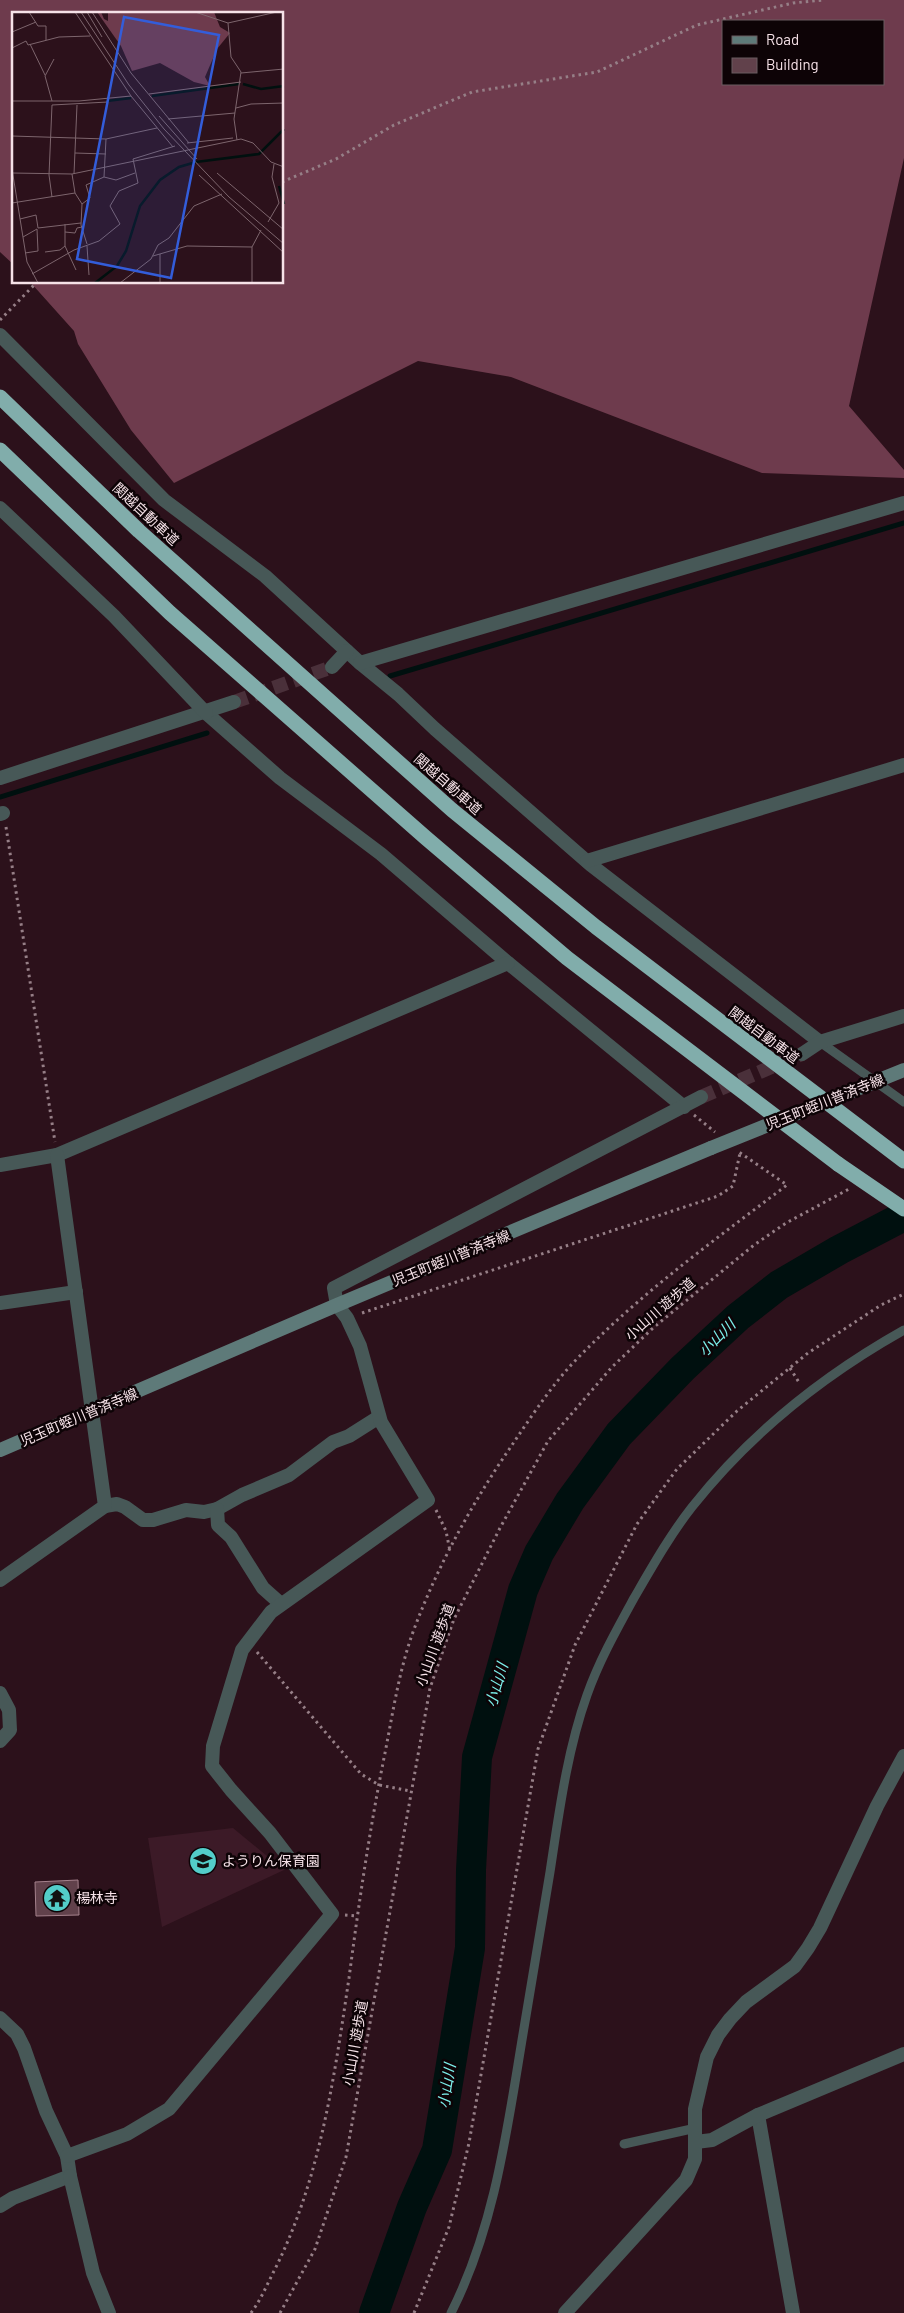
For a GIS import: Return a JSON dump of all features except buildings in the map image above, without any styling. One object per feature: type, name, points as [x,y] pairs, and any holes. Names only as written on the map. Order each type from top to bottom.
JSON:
[{"type":"highway","name":"関越自動車道","points":[[0,396],[139,531],[452,810],[596,927],[904,1161]]},
{"type":"highway","points":[[0,450],[170,613],[433,844],[567,958],[838,1164],[904,1209]]},
{"type":"main road","name":"児玉町蛭川普済寺線","points":[[0,1450],[710,1148],[904,1070]]},
{"type":"street","points":[[0,335],[164,500],[265,576],[360,663],[398,694],[435,729],[587,861],[820,1042]]},
{"type":"street","points":[[360,663],[904,503]]},
{"type":"street","points":[[0,508],[114,616],[206,713],[280,778],[381,854],[508,963],[684,1107]]},
{"type":"street","points":[[332,667],[347,651]]},
{"type":"street","points":[[0,778],[206,713],[234,702]]},
{"type":"street","points":[[587,861],[904,765]]},
{"type":"street","points":[[0,1164],[57,1155],[508,963]]},
{"type":"street","points":[[802,1054],[820,1042],[904,1016]]},
{"type":"street","points":[[67,2156],[127,2134],[169,2109],[332,1914],[270,1833],[212,1766],[213,1746],[242,1650],[271,1612],[428,1500],[379,1417],[360,1346],[347,1318],[337,1306],[334,1288],[701,1097]]},
{"type":"street","points":[[57,1155],[105,1506]]},
{"type":"street","points":[[0,1303],[76,1292]]},
{"type":"street","points":[[0,1580],[105,1506],[117,1504],[143,1520],[153,1520],[186,1510],[204,1512],[217,1509],[242,1495],[289,1475],[333,1442],[349,1436],[379,1417]]},
{"type":"street","points":[[217,1509],[218,1525],[231,1537],[263,1588],[281,1604]]},
{"type":"street","points":[[0,1693],[8,1710],[10,1730],[0,1741]]},
{"type":"street","points":[[565,2313],[686,2180],[695,2160],[695,2109],[701,2076],[707,2057],[718,2035],[730,2018],[746,2002],[795,1966],[808,1948],[820,1928],[877,1806],[904,1756]]},
{"type":"street","points":[[0,2018],[17,2034],[24,2048],[43,2103],[67,2156],[93,2273],[108,2313]]},
{"type":"street","points":[[696,2135],[712,2140],[758,2115],[904,2054]]},
{"type":"street","points":[[758,2115],[793,2313]]},
{"type":"street","points":[[0,2206],[13,2198],[70,2176]]},
{"type":"lane","points":[[820,1042],[904,1102]]},
{"type":"lane","points":[[451,2313],[475,2259],[497,2186],[556,1829],[572,1746],[587,1694],[605,1652],[670,1538],[723,1470],[787,1411],[842,1368],[904,1330]]},
{"type":"lane","points":[[624,2144],[696,2135]]},
{"type":"path","points":[[284,181],[336,159],[394,125],[472,92],[596,72],[696,25],[793,3],[823,0]]},
{"type":"path","points":[[0,320],[35,284]]},
{"type":"path","points":[[2,814],[57,1155]]},
{"type":"path","points":[[684,1107],[719,1136]]},
{"type":"path","points":[[251,2313],[284,2253],[301,2210],[322,2141],[379,1785],[398,1684],[413,1634],[450,1551],[479,1493],[526,1423],[570,1366],[635,1304],[707,1245],[788,1185],[733,1147]]},
{"type":"path","points":[[347,1318],[718,1196],[733,1186],[740,1153]]},
{"type":"path","name":"小山川 遊歩道","points":[[280,2313],[315,2248],[332,2205],[346,2157],[410,1791],[430,1688],[454,1620],[500,1528],[548,1441],[612,1367],[653,1328],[754,1245],[786,1223],[850,1189]]},
{"type":"path","points":[[414,2313],[448,2227],[467,2152],[538,1749],[575,1645],[637,1524],[677,1469],[737,1411],[790,1368],[881,1305],[904,1294]]},
{"type":"path","points":[[790,1368],[795,1378]]},
{"type":"path","points":[[428,1500],[438,1513],[446,1531],[450,1551]]},
{"type":"path","points":[[248,1642],[361,1774],[379,1785],[410,1791]]},
{"type":"shaded area","points":[[0,0],[904,0],[904,158],[849,406],[904,470],[904,478],[762,473],[511,377],[418,361],[174,483],[131,430],[78,344],[74,331],[32,284],[284,284],[284,12],[12,12],[12,263],[0,252]]},
{"type":"shaded area","points":[[233,1828],[284,1870],[162,1927],[148,1838]]},
{"type":"waterway","points":[[390,676],[904,523]]},
{"type":"waterway","points":[[0,797],[207,733]]},
{"type":"waterway","name":"小山川","points":[[374,2313],[412,2207],[437,2150],[470,1948],[471,1870],[477,1757],[523,1590],[539,1553],[570,1501],[619,1434],[683,1368],[738,1317],[779,1285],[839,1250],[904,1216]]},
{"type":"tunnel","points":[[234,702],[332,667]]},
{"type":"tunnel","points":[[701,1097],[802,1054]]},
{"type":"place","name":"ようりん保育園","points":[[203,1861]]},
{"type":"place","name":"楊林寺","points":[[57,1898]]}]
